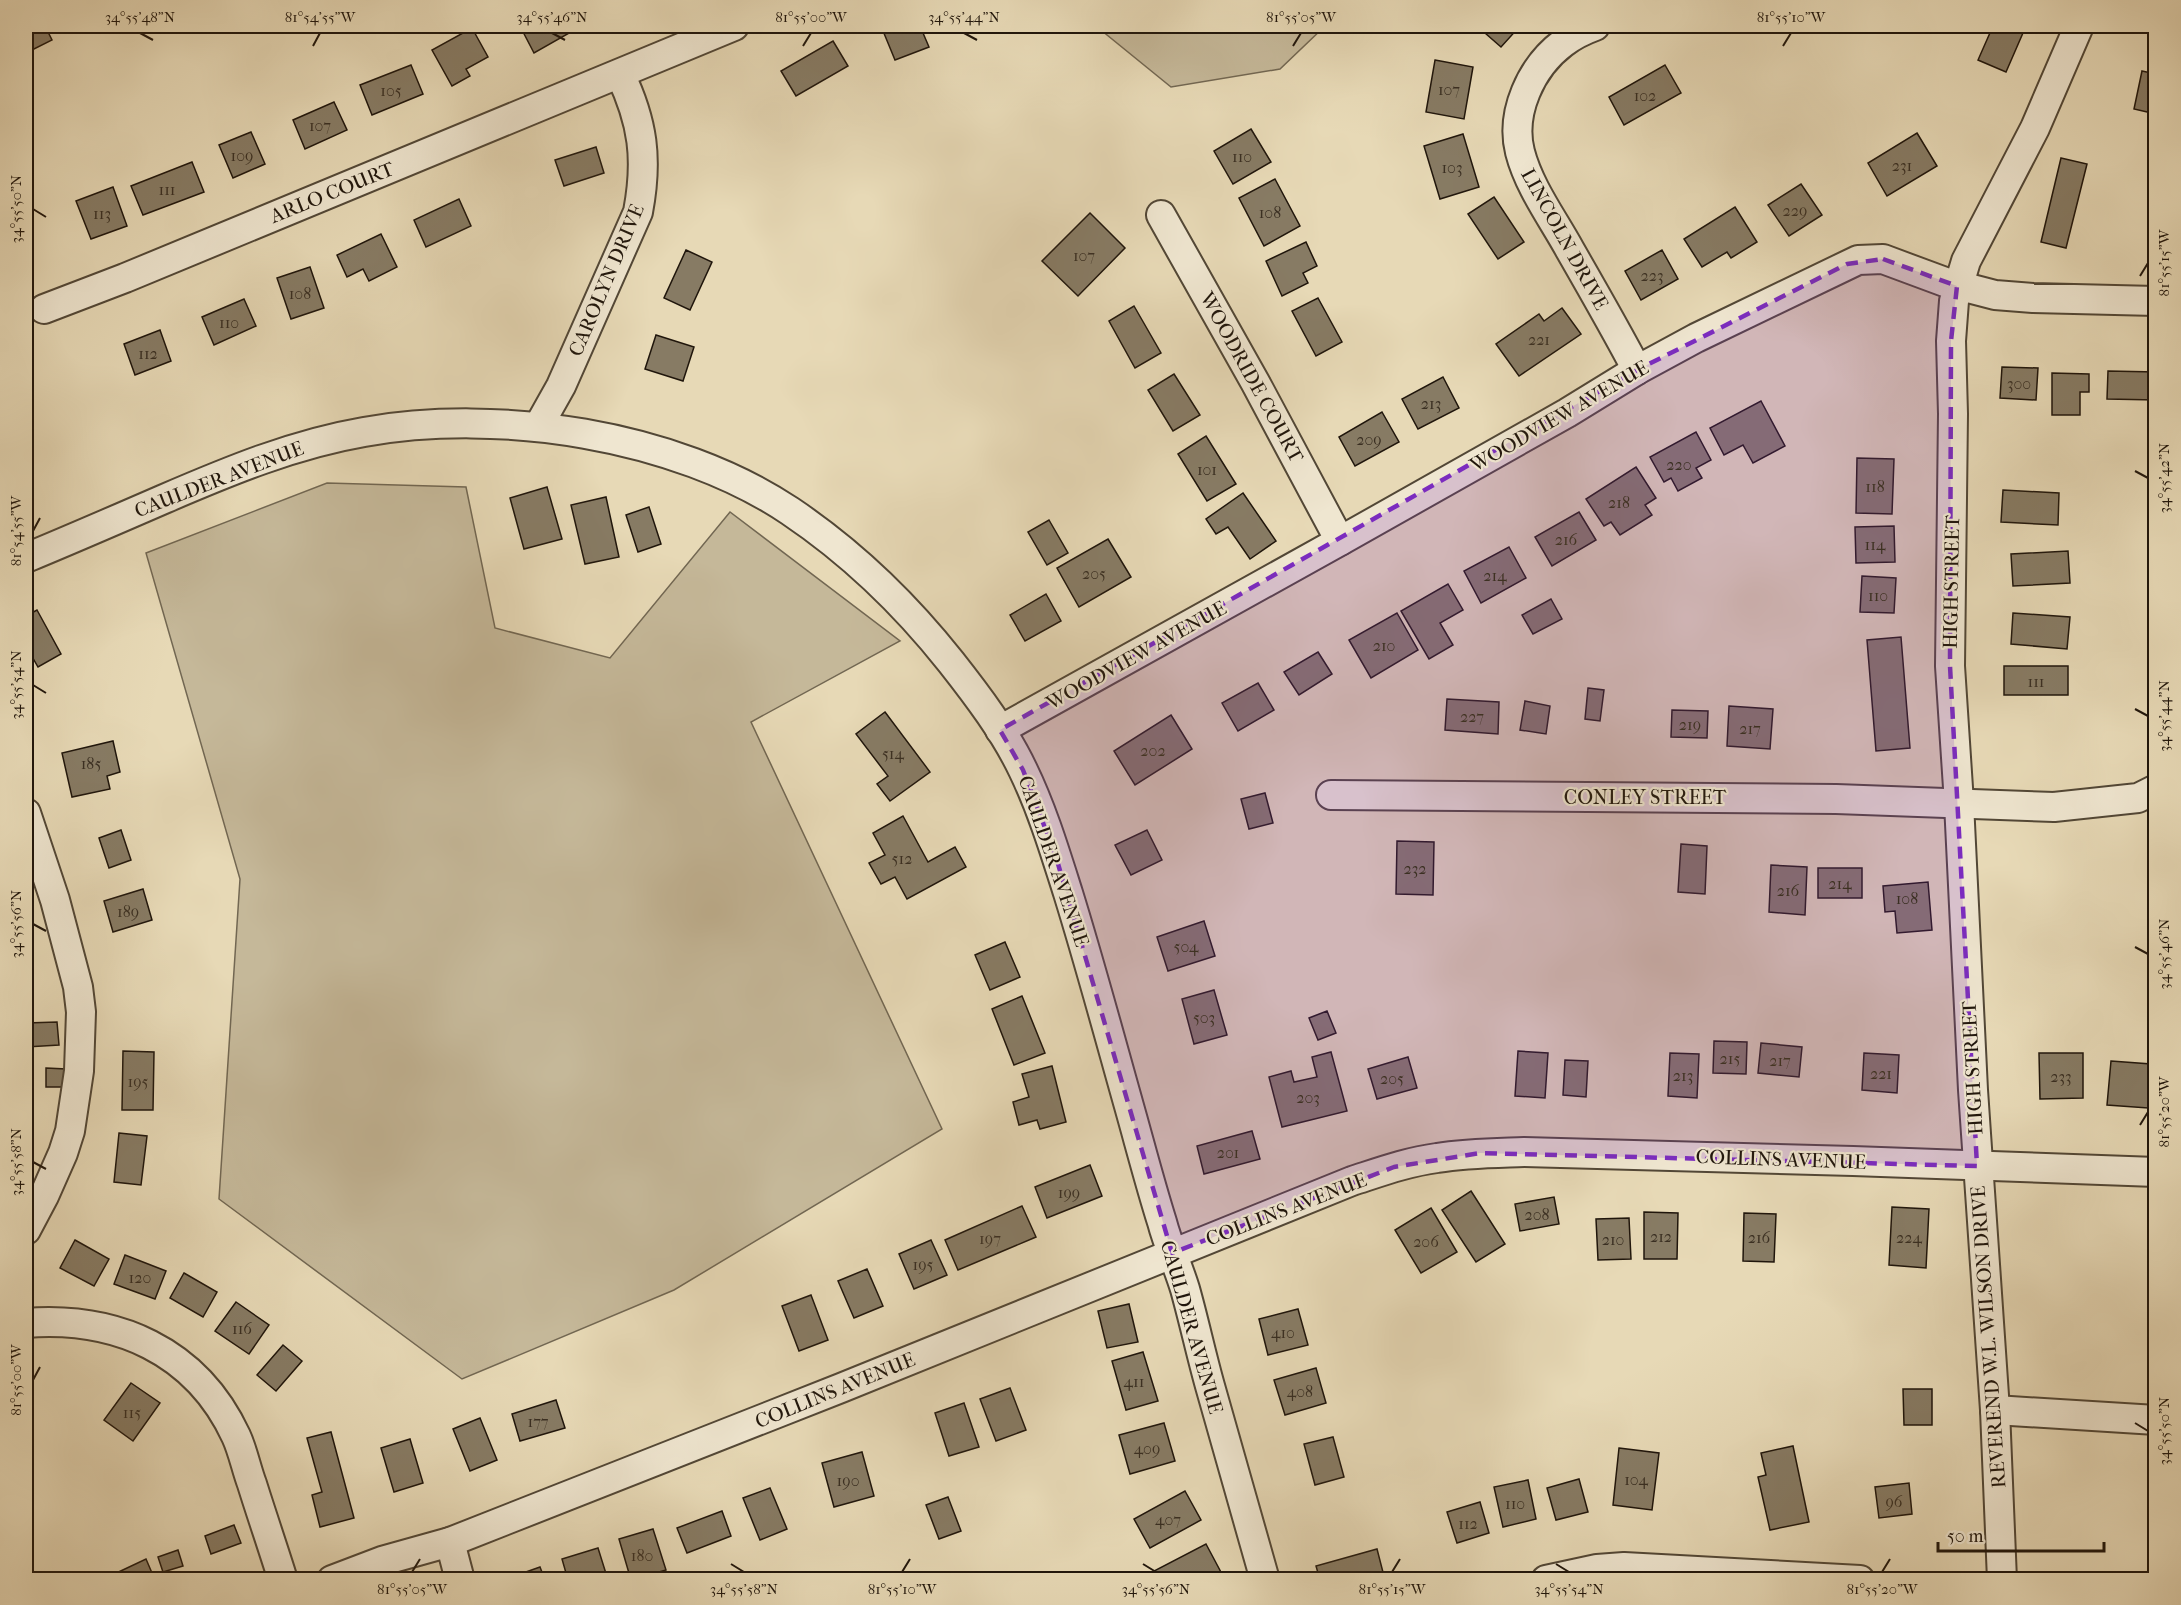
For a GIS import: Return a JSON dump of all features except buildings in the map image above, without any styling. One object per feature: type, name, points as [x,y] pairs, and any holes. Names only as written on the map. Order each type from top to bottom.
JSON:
[{"type":"street","points":[[620,74],[734,26]]},
{"type":"street","name":"LINCOLN DRIVE","points":[[1595,26],[1564,42],[1545,59],[1532,79],[1522,102],[1518,126],[1520,150],[1537,192],[1637,370]]},
{"type":"street","name":"HIGH STREET","points":[[1977,1166],[1959,803],[1951,700],[1949,597],[1953,414],[1951,341],[1954,301],[1966,261],[2030,138],[2079,26]]},
{"type":"street","name":"ARLO COURT","points":[[44,309],[620,74]]},
{"type":"street","name":"CAROLYN DRIVE","points":[[538,427],[561,386],[638,212],[643,184],[644,155],[640,127],[632,99],[620,74]]},
{"type":"street","name":"WOODRIDE COURT","points":[[1161,215],[1255,382],[1340,541]]},
{"type":"street","name":"WOODVIEW AVENUE","points":[[1000,730],[1567,413],[1637,370],[1707,333],[1858,260],[1883,259],[1957,286],[1995,294],[2033,298],[2156,301]]},
{"type":"street","name":"CAULDER AVENUE","points":[[26,558],[270,455],[317,441],[366,431],[414,425],[464,423],[538,427],[627,443],[669,455],[750,488],[788,509],[837,546],[894,598],[940,648],[968,683],[1000,730],[1023,770],[1056,857],[1084,944],[1162,1223],[1184,1286],[1265,1580]]},
{"type":"street","name":"CONLEY STREET","points":[[1331,795],[1836,799],[2054,807],[2138,798],[2156,789]]},
{"type":"street","points":[[26,813],[55,900],[78,987],[81,1012],[79,1071],[70,1131],[44,1196],[26,1230]]},
{"type":"street","name":"COLLINS AVENUE","points":[[332,1580],[382,1561],[450,1542],[830,1392],[1352,1181],[1394,1167],[1437,1158],[1480,1153],[1853,1161],[2156,1172]]},
{"type":"street","name":"REVEREND W.L. WILSON DRIVE","points":[[1977,1166],[1995,1410],[2002,1580]]},
{"type":"street","points":[[26,1323],[56,1321],[97,1326],[137,1338],[172,1358],[203,1385],[218,1405],[236,1437],[283,1580]]},
{"type":"street","points":[[1995,1410],[2156,1420]]},
{"type":"street","points":[[450,1542],[460,1580]]},
{"type":"street","points":[[1546,1580],[1597,1569],[1624,1567],[1860,1580]]},
{"type":"highlighted area","points":[[1883,259],[1957,286],[1951,341],[1950,666],[1977,1166],[1480,1153],[1394,1167],[1172,1253],[1056,857],[1023,770],[1000,730],[1637,370],[1847,264]]},
{"type":"shaded area","points":[[1096,26],[1325,26],[1280,69],[1171,87]]},
{"type":"shaded area","points":[[327,483],[466,487],[495,628],[610,658],[730,512],[900,641],[751,722],[942,1129],[674,1290],[462,1379],[219,1199],[240,879],[146,553]]}]
